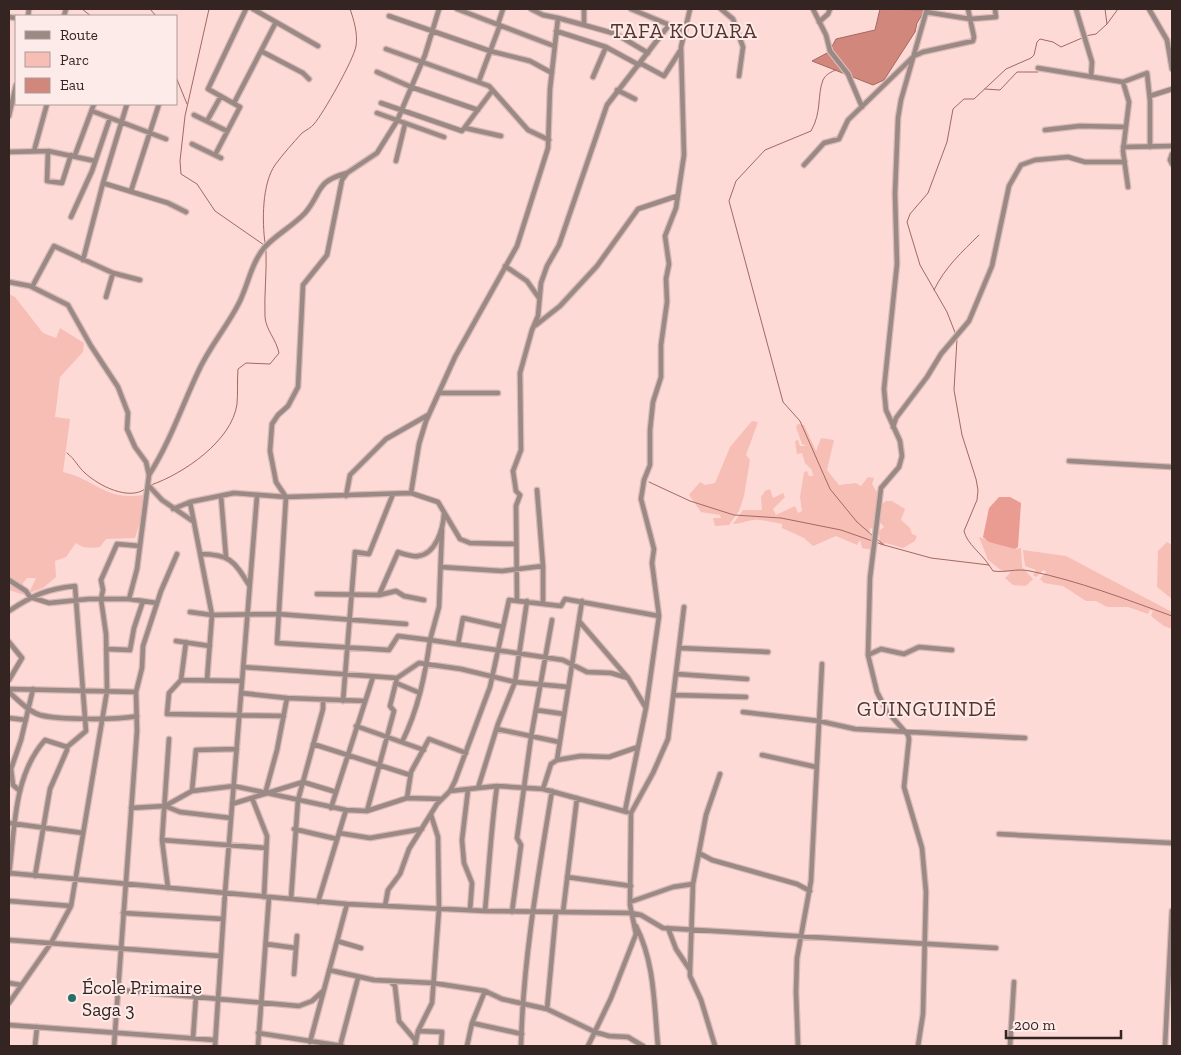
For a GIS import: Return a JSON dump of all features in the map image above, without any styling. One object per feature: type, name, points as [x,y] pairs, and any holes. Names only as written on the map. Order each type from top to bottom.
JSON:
[{"type":"street","points":[[215,156],[240,106],[208,89],[246,9]]},
{"type":"street","points":[[253,9],[318,46]]},
{"type":"street","points":[[149,475],[162,453],[212,344],[235,310],[247,287],[254,263],[265,246],[285,232],[306,211],[320,187],[327,180],[347,173],[377,153],[397,121],[439,9]]},
{"type":"street","points":[[457,9],[554,46]]},
{"type":"street","points":[[473,15],[475,9]]},
{"type":"street","points":[[479,81],[503,9]]},
{"type":"street","points":[[531,9],[543,15],[616,34],[648,53]]},
{"type":"street","points":[[584,9],[584,25]]},
{"type":"street","points":[[631,9],[684,32]]},
{"type":"street","points":[[646,14],[648,9]]},
{"type":"street","points":[[625,811],[646,708],[660,616],[652,562],[654,549],[641,499],[644,480],[650,465],[650,430],[653,402],[661,377],[661,346],[667,302],[666,281],[669,259],[665,236],[673,216],[684,155],[681,50],[690,9]]},
{"type":"street","points":[[721,9],[733,19],[743,46],[739,76]]},
{"type":"street","points":[[812,9],[827,38],[830,51],[848,74],[862,107]]},
{"type":"street","points":[[820,22],[830,9]]},
{"type":"street","points":[[804,165],[820,146],[839,139],[848,120],[914,56],[923,52],[973,42],[974,37],[968,9]]},
{"type":"street","points":[[918,1046],[923,1014],[925,945],[926,892],[922,848],[904,787],[908,739],[886,710],[877,692],[868,654],[870,578],[881,488],[899,467],[902,456],[900,440],[886,410],[884,390],[897,264],[896,142],[900,100],[927,10],[970,19],[996,17],[995,9]]},
{"type":"street","points":[[1076,9],[1092,62],[1091,77]]},
{"type":"street","points":[[1149,9],[1167,40],[1172,69]]},
{"type":"street","points":[[389,16],[490,52],[530,61],[552,73]]},
{"type":"street","points":[[411,493],[419,444],[438,393],[488,295],[517,246],[549,140],[552,73],[558,18]]},
{"type":"street","points":[[234,103],[276,22]]},
{"type":"street","points":[[517,600],[516,506],[520,495],[516,491],[512,470],[522,450],[520,374],[532,330],[538,316],[540,288],[545,270],[559,245],[598,126],[607,105],[669,24]]},
{"type":"street","points":[[556,31],[606,47],[664,76],[681,50]]},
{"type":"street","points":[[593,77],[606,47]]},
{"type":"street","points":[[386,49],[489,86],[528,130],[549,140]]},
{"type":"street","points":[[261,51],[303,73],[309,79]]},
{"type":"street","points":[[1038,68],[1123,82],[1147,73],[1150,96],[1150,147]]},
{"type":"street","points":[[377,72],[411,87],[478,110]]},
{"type":"street","points":[[1123,82],[1129,102],[1123,147],[1128,187]]},
{"type":"street","points":[[1150,96],[1172,89]]},
{"type":"street","points":[[617,90],[635,99]]},
{"type":"street","points":[[381,102],[460,131],[465,128],[492,91]]},
{"type":"street","points":[[207,122],[221,96]]},
{"type":"street","points":[[9,116],[13,97]]},
{"type":"street","points":[[34,151],[47,105]]},
{"type":"street","points":[[48,151],[47,181],[62,183],[94,105]]},
{"type":"street","points":[[83,260],[103,183],[127,105]]},
{"type":"street","points":[[131,192],[159,105]]},
{"type":"street","points":[[92,111],[166,139]]},
{"type":"street","points":[[377,113],[444,137]]},
{"type":"street","points":[[194,115],[227,131]]},
{"type":"street","points":[[71,217],[95,161],[110,118]]},
{"type":"street","points":[[396,161],[405,124]]},
{"type":"street","points":[[1045,130],[1080,126],[1126,128]]},
{"type":"street","points":[[465,128],[501,136]]},
{"type":"street","points":[[192,144],[221,158]]},
{"type":"street","points":[[1123,147],[1172,146]]},
{"type":"street","points":[[9,152],[48,151],[95,161]]},
{"type":"street","points":[[1172,154],[1170,160],[1172,164]]},
{"type":"street","points":[[893,427],[896,418],[927,377],[941,354],[969,321],[992,266],[1009,186],[1022,165],[1035,160],[1068,157],[1086,162],[1125,162]]},
{"type":"street","points":[[347,173],[342,180],[327,255],[303,285],[298,386],[288,406],[272,424],[270,451],[276,482],[286,497],[277,643],[389,650],[398,636],[546,657],[573,664],[587,672],[628,678]]},
{"type":"street","points":[[103,183],[168,203],[186,212]]},
{"type":"street","points":[[532,330],[560,306],[598,266],[638,209],[677,196]]},
{"type":"street","points":[[32,287],[54,246],[113,272],[140,280]]},
{"type":"street","points":[[505,266],[527,281],[540,299]]},
{"type":"street","points":[[106,297],[113,272]]},
{"type":"street","points":[[9,282],[32,287],[69,306],[91,346],[118,387],[128,413],[127,429],[135,447],[146,462],[149,475],[149,486],[144,500],[137,569],[129,599]]},
{"type":"street","points":[[438,393],[498,393]]},
{"type":"street","points":[[346,496],[350,475],[386,439],[429,414]]},
{"type":"street","points":[[1069,461],[1172,467]]},
{"type":"street","points":[[149,486],[173,509],[194,522]]},
{"type":"street","points":[[537,490],[543,566],[543,603]]},
{"type":"street","points":[[173,509],[190,502],[234,494],[286,497],[411,493],[435,499],[444,510],[447,520],[460,539],[470,543],[515,544]]},
{"type":"street","points":[[343,701],[355,552],[369,554],[393,494]]},
{"type":"street","points":[[221,496],[226,557]]},
{"type":"street","points":[[215,1046],[220,956],[257,496]]},
{"type":"street","points":[[190,502],[212,615],[207,680]]},
{"type":"street","points":[[402,742],[414,718],[427,664],[430,640],[439,607],[444,510]]},
{"type":"street","points":[[380,595],[398,552],[417,557],[428,553],[438,539],[442,529]]},
{"type":"street","points":[[9,1003],[51,943],[71,906],[103,719],[106,691],[105,622],[101,599],[101,580],[117,544],[140,546]]},
{"type":"street","points":[[114,1046],[137,716],[136,692],[142,668],[143,646],[157,603],[177,554]]},
{"type":"street","points":[[200,554],[226,557],[234,563],[250,587]]},
{"type":"street","points":[[441,568],[502,571],[543,566]]},
{"type":"street","points":[[9,580],[26,591],[30,597],[56,603],[77,599],[129,599],[157,603]]},
{"type":"street","points":[[9,611],[30,597],[50,589],[76,586],[81,690],[86,718],[86,731],[67,747],[50,789],[35,876]]},
{"type":"street","points":[[317,594],[380,595],[396,591],[404,596],[424,600]]},
{"type":"street","points":[[385,906],[388,890],[400,874],[408,849],[422,830],[436,804],[450,791],[466,753],[492,676],[509,600],[561,606],[565,599],[660,616]]},
{"type":"street","points":[[106,650],[130,650],[134,628],[143,601]]},
{"type":"street","points":[[557,760],[582,601]]},
{"type":"street","points":[[478,788],[514,682],[527,602]]},
{"type":"street","points":[[658,1046],[652,973],[643,940],[631,913],[629,832],[631,813],[653,773],[668,739],[684,607]]},
{"type":"street","points":[[190,612],[212,615],[278,614],[406,624]]},
{"type":"street","points":[[458,644],[463,618],[503,627]]},
{"type":"street","points":[[512,912],[521,844],[517,838],[531,736],[552,620]]},
{"type":"street","points":[[579,621],[628,678],[646,708]]},
{"type":"street","points":[[176,641],[210,646]]},
{"type":"street","points":[[9,642],[22,658],[9,680]]},
{"type":"street","points":[[186,642],[180,680],[169,693],[167,714],[284,716]]},
{"type":"street","points":[[868,654],[881,649],[904,654],[919,647],[952,650]]},
{"type":"street","points":[[680,648],[768,652]]},
{"type":"street","points":[[367,811],[394,711],[390,706],[396,681],[419,663],[492,676],[514,682],[568,687]]},
{"type":"street","points":[[798,1046],[796,992],[800,936],[810,891],[822,664]]},
{"type":"street","points":[[243,667],[374,677],[396,681],[420,693]]},
{"type":"street","points":[[677,674],[747,679]]},
{"type":"street","points":[[331,808],[356,726],[374,677]]},
{"type":"street","points":[[180,680],[242,681]]},
{"type":"street","points":[[20,791],[13,785],[10,768],[26,720],[33,689]]},
{"type":"street","points":[[9,690],[136,692]]},
{"type":"street","points":[[9,690],[29,709],[48,716],[103,719],[137,716]]},
{"type":"street","points":[[241,693],[287,698],[365,701]]},
{"type":"street","points":[[674,695],[746,697]]},
{"type":"street","points":[[265,794],[287,698]]},
{"type":"street","points":[[291,899],[294,829],[298,800],[323,709],[323,700]]},
{"type":"street","points":[[536,710],[564,714]]},
{"type":"street","points":[[743,712],[819,721],[855,729],[1025,738]]},
{"type":"street","points":[[9,718],[26,720]]},
{"type":"street","points":[[356,726],[424,750]]},
{"type":"street","points":[[497,729],[559,742]]},
{"type":"street","points":[[168,888],[162,840],[169,739]]},
{"type":"street","points":[[407,798],[410,775],[430,739],[466,753]]},
{"type":"street","points":[[67,747],[45,740],[33,756],[20,791],[9,874],[347,904],[512,912],[631,913],[668,928],[996,948]]},
{"type":"street","points":[[313,744],[410,775]]},
{"type":"street","points":[[543,789],[551,764],[557,760],[581,756],[609,757],[638,747]]},
{"type":"street","points":[[192,791],[196,750],[236,750]]},
{"type":"street","points":[[762,755],[816,767]]},
{"type":"street","points":[[715,1046],[701,1000],[690,976],[690,970],[693,884],[706,815],[720,774]]},
{"type":"street","points":[[232,804],[303,782],[336,792]]},
{"type":"street","points":[[165,806],[192,791],[234,786],[346,810],[367,811],[407,798],[443,799]]},
{"type":"street","points":[[450,791],[497,786],[543,789],[631,813]]},
{"type":"street","points":[[485,911],[490,862],[489,849],[497,786]]},
{"type":"street","points":[[468,790],[462,840],[464,862],[472,884],[470,910]]},
{"type":"street","points":[[521,1046],[522,1002],[532,912],[552,791]]},
{"type":"street","points":[[252,798],[267,836],[266,944],[258,1046]]},
{"type":"street","points":[[562,912],[577,798]]},
{"type":"street","points":[[130,808],[165,806],[180,812],[231,818]]},
{"type":"street","points":[[318,902],[346,810]]},
{"type":"street","points":[[416,1044],[418,1031],[432,1003],[438,909],[438,837],[431,815]]},
{"type":"street","points":[[9,823],[83,833]]},
{"type":"street","points":[[294,829],[337,839]]},
{"type":"street","points":[[339,832],[370,838],[422,830]]},
{"type":"street","points":[[999,834],[1172,843]]},
{"type":"street","points":[[162,840],[266,848]]},
{"type":"street","points":[[699,853],[712,860],[797,884],[810,891]]},
{"type":"street","points":[[567,877],[631,886]]},
{"type":"street","points":[[630,902],[673,887],[693,884]]},
{"type":"street","points":[[9,902],[71,906]]},
{"type":"street","points":[[310,1042],[347,904]]},
{"type":"street","points":[[1165,1046],[1172,911]]},
{"type":"street","points":[[548,1009],[556,912]]},
{"type":"street","points":[[123,913],[223,919]]},
{"type":"street","points":[[588,1046],[611,998],[636,934],[634,921]]},
{"type":"street","points":[[668,928],[676,949],[690,970]]},
{"type":"street","points":[[294,974],[297,936]]},
{"type":"street","points":[[9,940],[220,956]]},
{"type":"street","points":[[337,941],[361,948]]},
{"type":"street","points":[[266,944],[296,948]]},
{"type":"street","points":[[329,970],[358,978],[433,983],[485,991],[502,999],[548,1009],[595,1032],[609,1036],[625,1036],[643,1046]]},
{"type":"street","points":[[258,1033],[341,1046],[358,978]]},
{"type":"street","points":[[390,981],[394,986],[399,1020],[416,1044]]},
{"type":"street","points":[[1010,1046],[1014,982]]},
{"type":"street","points":[[9,983],[22,985]]},
{"type":"street","points":[[118,990],[218,997],[299,1006],[312,1001],[323,992]]},
{"type":"street","points":[[467,1046],[472,1023],[485,991]]},
{"type":"street","points":[[193,1038],[196,996]]},
{"type":"street","points":[[472,1023],[522,1034]]},
{"type":"street","points":[[9,1025],[215,1040]]},
{"type":"street","points":[[35,1046],[37,1027]]},
{"type":"street","points":[[418,1031],[442,1032],[441,1046]]},
{"type":"green space","points":[[9,294],[15,297],[43,333],[56,338],[60,328],[84,343],[83,352],[60,377],[55,417],[70,419],[63,472],[119,495],[143,495],[142,515],[135,538],[106,539],[100,547],[93,548],[84,547],[76,543],[66,557],[55,561],[56,577],[43,588],[29,593],[36,578],[27,578],[23,583],[24,595],[9,590]]},
{"type":"green space","points":[[752,421],[758,422],[746,455],[750,460],[744,496],[739,511],[729,525],[715,526],[713,518],[721,518],[720,515],[701,512],[689,495],[700,482],[705,485],[715,483],[730,447]]},
{"type":"green space","points":[[798,424],[804,425],[816,451],[821,438],[834,440],[827,470],[839,485],[856,483],[861,486],[868,477],[874,478],[872,484],[876,491],[879,490],[875,529],[870,528],[869,534],[874,535],[872,550],[862,548],[860,540],[857,545],[836,536],[813,546],[804,538],[782,528],[782,524],[753,520],[733,524],[743,510],[762,510],[761,497],[765,491],[770,489],[773,498],[783,493],[785,497],[773,509],[776,515],[795,506],[798,513],[802,511],[800,497],[804,472],[807,471],[809,476],[813,476],[812,470],[805,463],[802,453],[797,454],[795,441],[798,440],[800,446],[806,446],[802,444],[796,427]]},
{"type":"green space","points":[[886,501],[892,501],[905,509],[901,520],[910,528],[912,534],[917,536],[915,541],[903,548],[886,543],[880,546],[879,531],[884,527],[879,521],[881,505]]},
{"type":"green space","points":[[979,537],[1015,549],[1021,548],[1022,567],[1033,579],[1026,586],[1013,585],[1005,578],[1011,572],[1002,571],[988,560]]},
{"type":"green space","points":[[1167,542],[1172,545],[1172,599],[1157,587],[1158,551]]},
{"type":"green space","points":[[1023,550],[1066,556],[1172,612],[1172,629],[1164,626],[1151,616],[1153,611],[1150,610],[1148,614],[1128,607],[1107,607],[1096,601],[1086,601],[1063,586],[1044,583],[1040,579],[1046,572],[1044,570],[1036,577],[1033,575],[1036,570],[1025,566]]},
{"type":"shaded area","points":[[999,497],[1010,497],[1021,503],[1018,547],[1015,549],[989,542],[983,537],[989,508]]},
{"type":"water","points":[[880,9],[925,10],[917,23],[915,32],[884,80],[873,85],[812,61],[829,52],[836,39],[875,30]]},
{"type":"waterway","points":[[82,9],[90,15]]},
{"type":"waterway","points":[[150,9],[155,15]]},
{"type":"waterway","points":[[209,9],[185,116],[180,161],[181,174],[197,184],[215,211],[264,245]]},
{"type":"waterway","points":[[265,243],[263,224],[264,203],[265,192],[271,173],[275,165],[302,133],[313,125],[318,118],[338,86],[354,53],[356,32],[350,9]]},
{"type":"waterway","points":[[1085,36],[1096,34],[1107,24],[1105,9]]},
{"type":"waterway","points":[[1107,24],[1118,9]]},
{"type":"waterway","points":[[956,335],[947,312],[920,265],[907,222],[910,214],[928,193],[947,142],[953,109],[964,99],[974,99],[1006,69],[1031,58],[1040,39],[1053,42],[1061,47],[1082,38]]},
{"type":"waterway","points":[[836,70],[830,72],[823,80],[817,117],[811,131],[765,150],[736,181],[729,201],[783,402],[800,421],[830,489],[857,522],[873,536]]},
{"type":"waterway","points":[[985,89],[1000,90],[1017,72],[1038,72]]},
{"type":"waterway","points":[[178,82],[187,104]]},
{"type":"waterway","points":[[934,290],[949,267],[979,235]]},
{"type":"waterway","points":[[151,485],[164,480],[191,464],[216,443],[226,431],[233,418],[237,404],[238,369],[246,363],[270,364],[279,353],[265,317],[266,250]]},
{"type":"waterway","points":[[957,339],[954,390],[962,435],[978,490],[977,500],[964,531],[968,540],[989,565]]},
{"type":"waterway","points":[[67,453],[85,473],[106,487],[123,493],[138,492],[145,489]]},
{"type":"waterway","points":[[649,482],[690,501],[734,515],[781,518],[841,530],[884,545],[931,558],[989,565],[993,571],[1025,570],[1048,575],[1102,591],[1172,616]]},
{"type":"waterway","points":[[877,539],[884,545]]},
{"type":"place","name":"École Primaire Saga 3","points":[[72,998]]},
{"type":"district","name":"TAFA KOUARA","points":[[684,31]]},
{"type":"district","name":"GUINGUINDÉ","points":[[927,709]]}]
